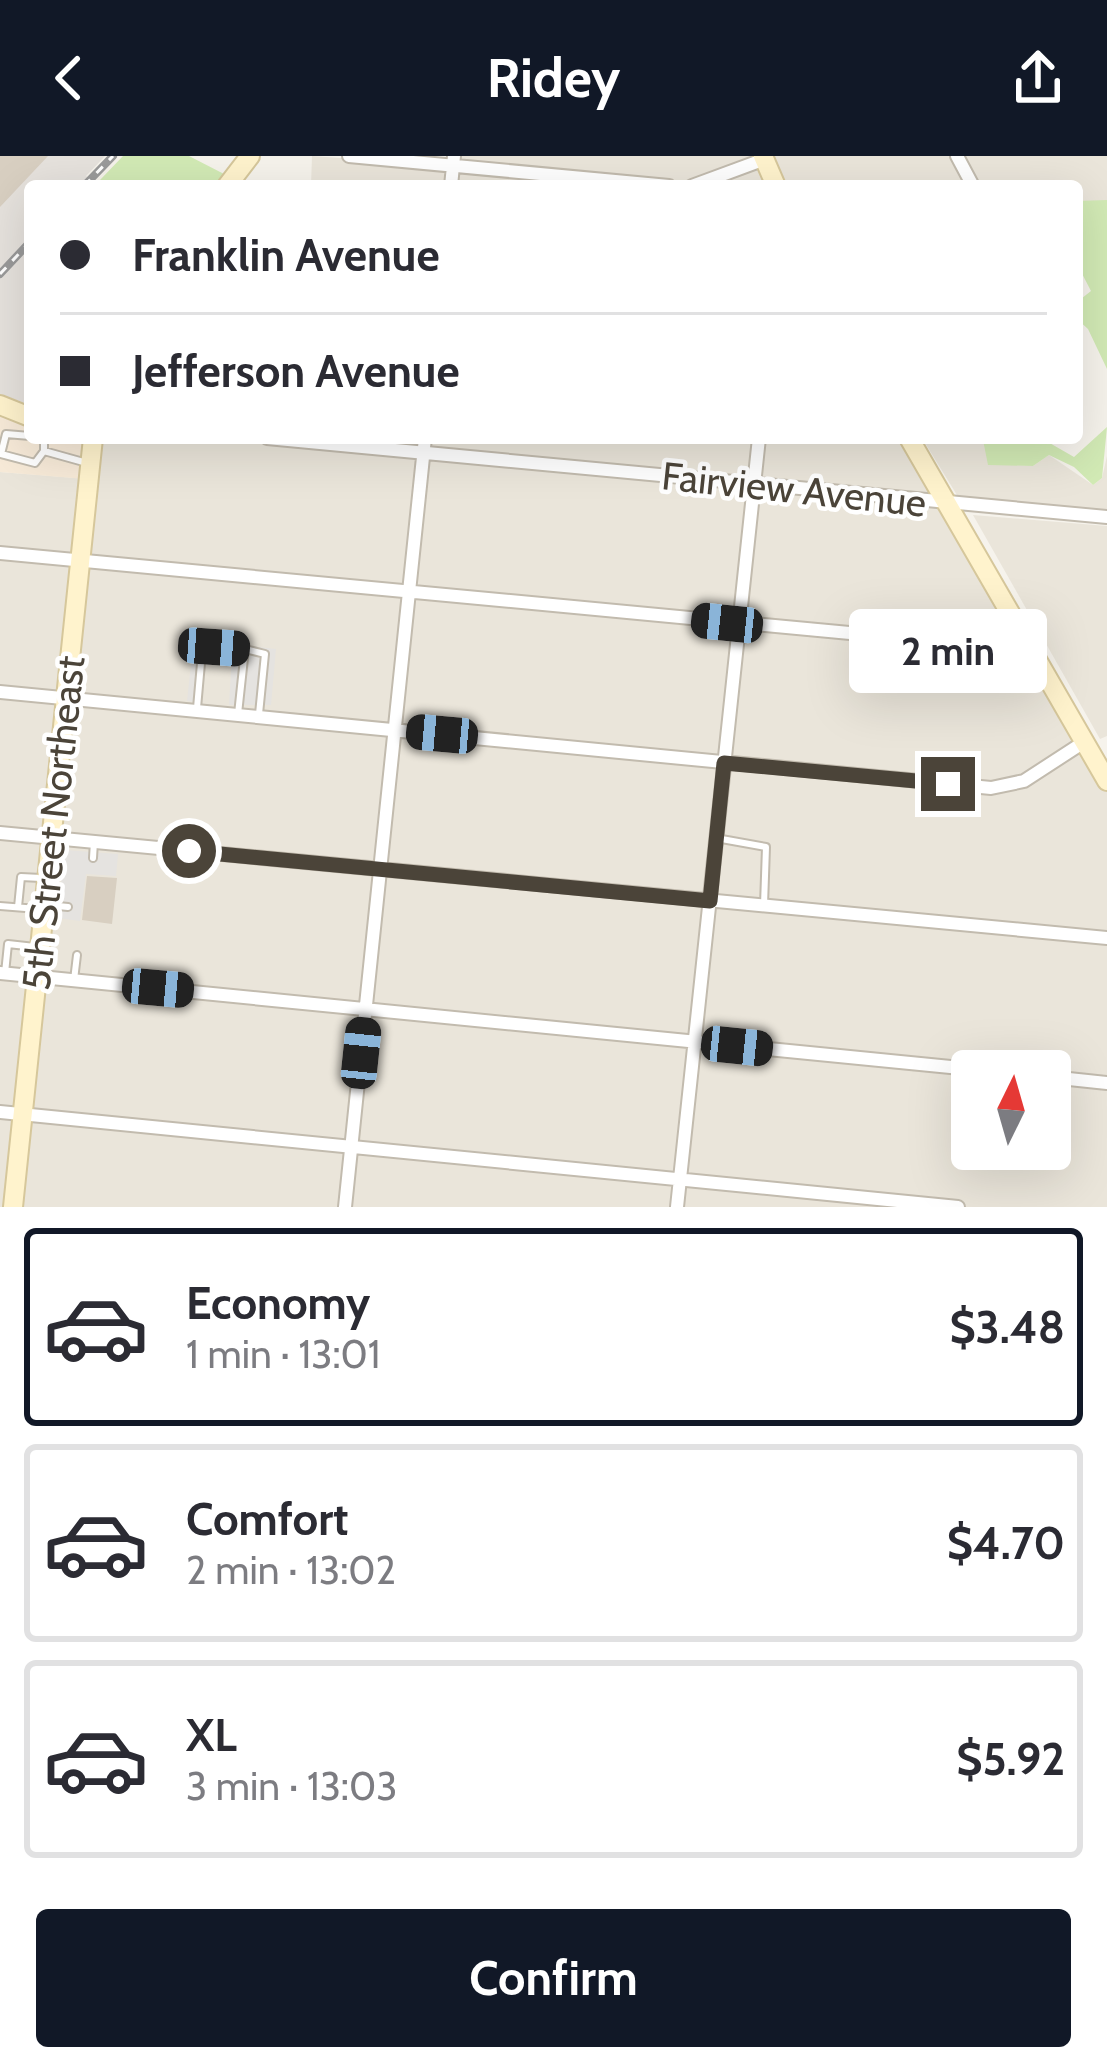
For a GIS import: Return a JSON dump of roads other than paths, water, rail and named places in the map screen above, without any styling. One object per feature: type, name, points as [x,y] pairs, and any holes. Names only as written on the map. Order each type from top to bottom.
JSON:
[{"type":"main road","points":[[232,180],[250,156]]},
{"type":"main road","name":"5th Street Northeast","points":[[13,1207],[92,444]]},
{"type":"main road","points":[[912,444],[1107,782]]},
{"type":"street","points":[[349,156],[453,161],[617,180]]},
{"type":"street","points":[[707,180],[764,158]]},
{"type":"street","points":[[677,1207],[758,444]]},
{"type":"street","points":[[345,1207],[424,445]]},
{"type":"street","name":"Fairview Avenue","points":[[424,445],[754,485],[1107,517]]},
{"type":"street","points":[[0,553],[1009,648],[1028,643]]},
{"type":"street","points":[[0,692],[991,788],[1024,781],[1084,742]]},
{"type":"street","points":[[0,833],[1107,938]]},
{"type":"street","points":[[2,973],[951,1067]]},
{"type":"street","points":[[1071,1079],[1107,1083]]},
{"type":"street","points":[[0,1112],[958,1207]]},
{"type":"lane","points":[[24,436],[7,434],[2,454],[35,463],[44,451]]},
{"type":"lane","points":[[41,444],[44,451]]},
{"type":"lane","points":[[44,451],[90,464]]},
{"type":"lane","points":[[197,712],[202,652],[245,650],[265,654],[259,717]]},
{"type":"lane","points":[[238,716],[245,650]]},
{"type":"lane","points":[[716,838],[766,847],[764,906]]},
{"type":"lane","points":[[93,859],[94,842]]},
{"type":"lane","points":[[18,907],[22,876],[48,879]]},
{"type":"lane","points":[[0,906],[68,907]]},
{"type":"lane","points":[[2,973],[4,943],[40,947]]},
{"type":"lane","points":[[74,980],[77,955]]},
{"type":"railway","points":[[90,180],[113,156]]},
{"type":"railway","points":[[0,274],[24,248]]}]
